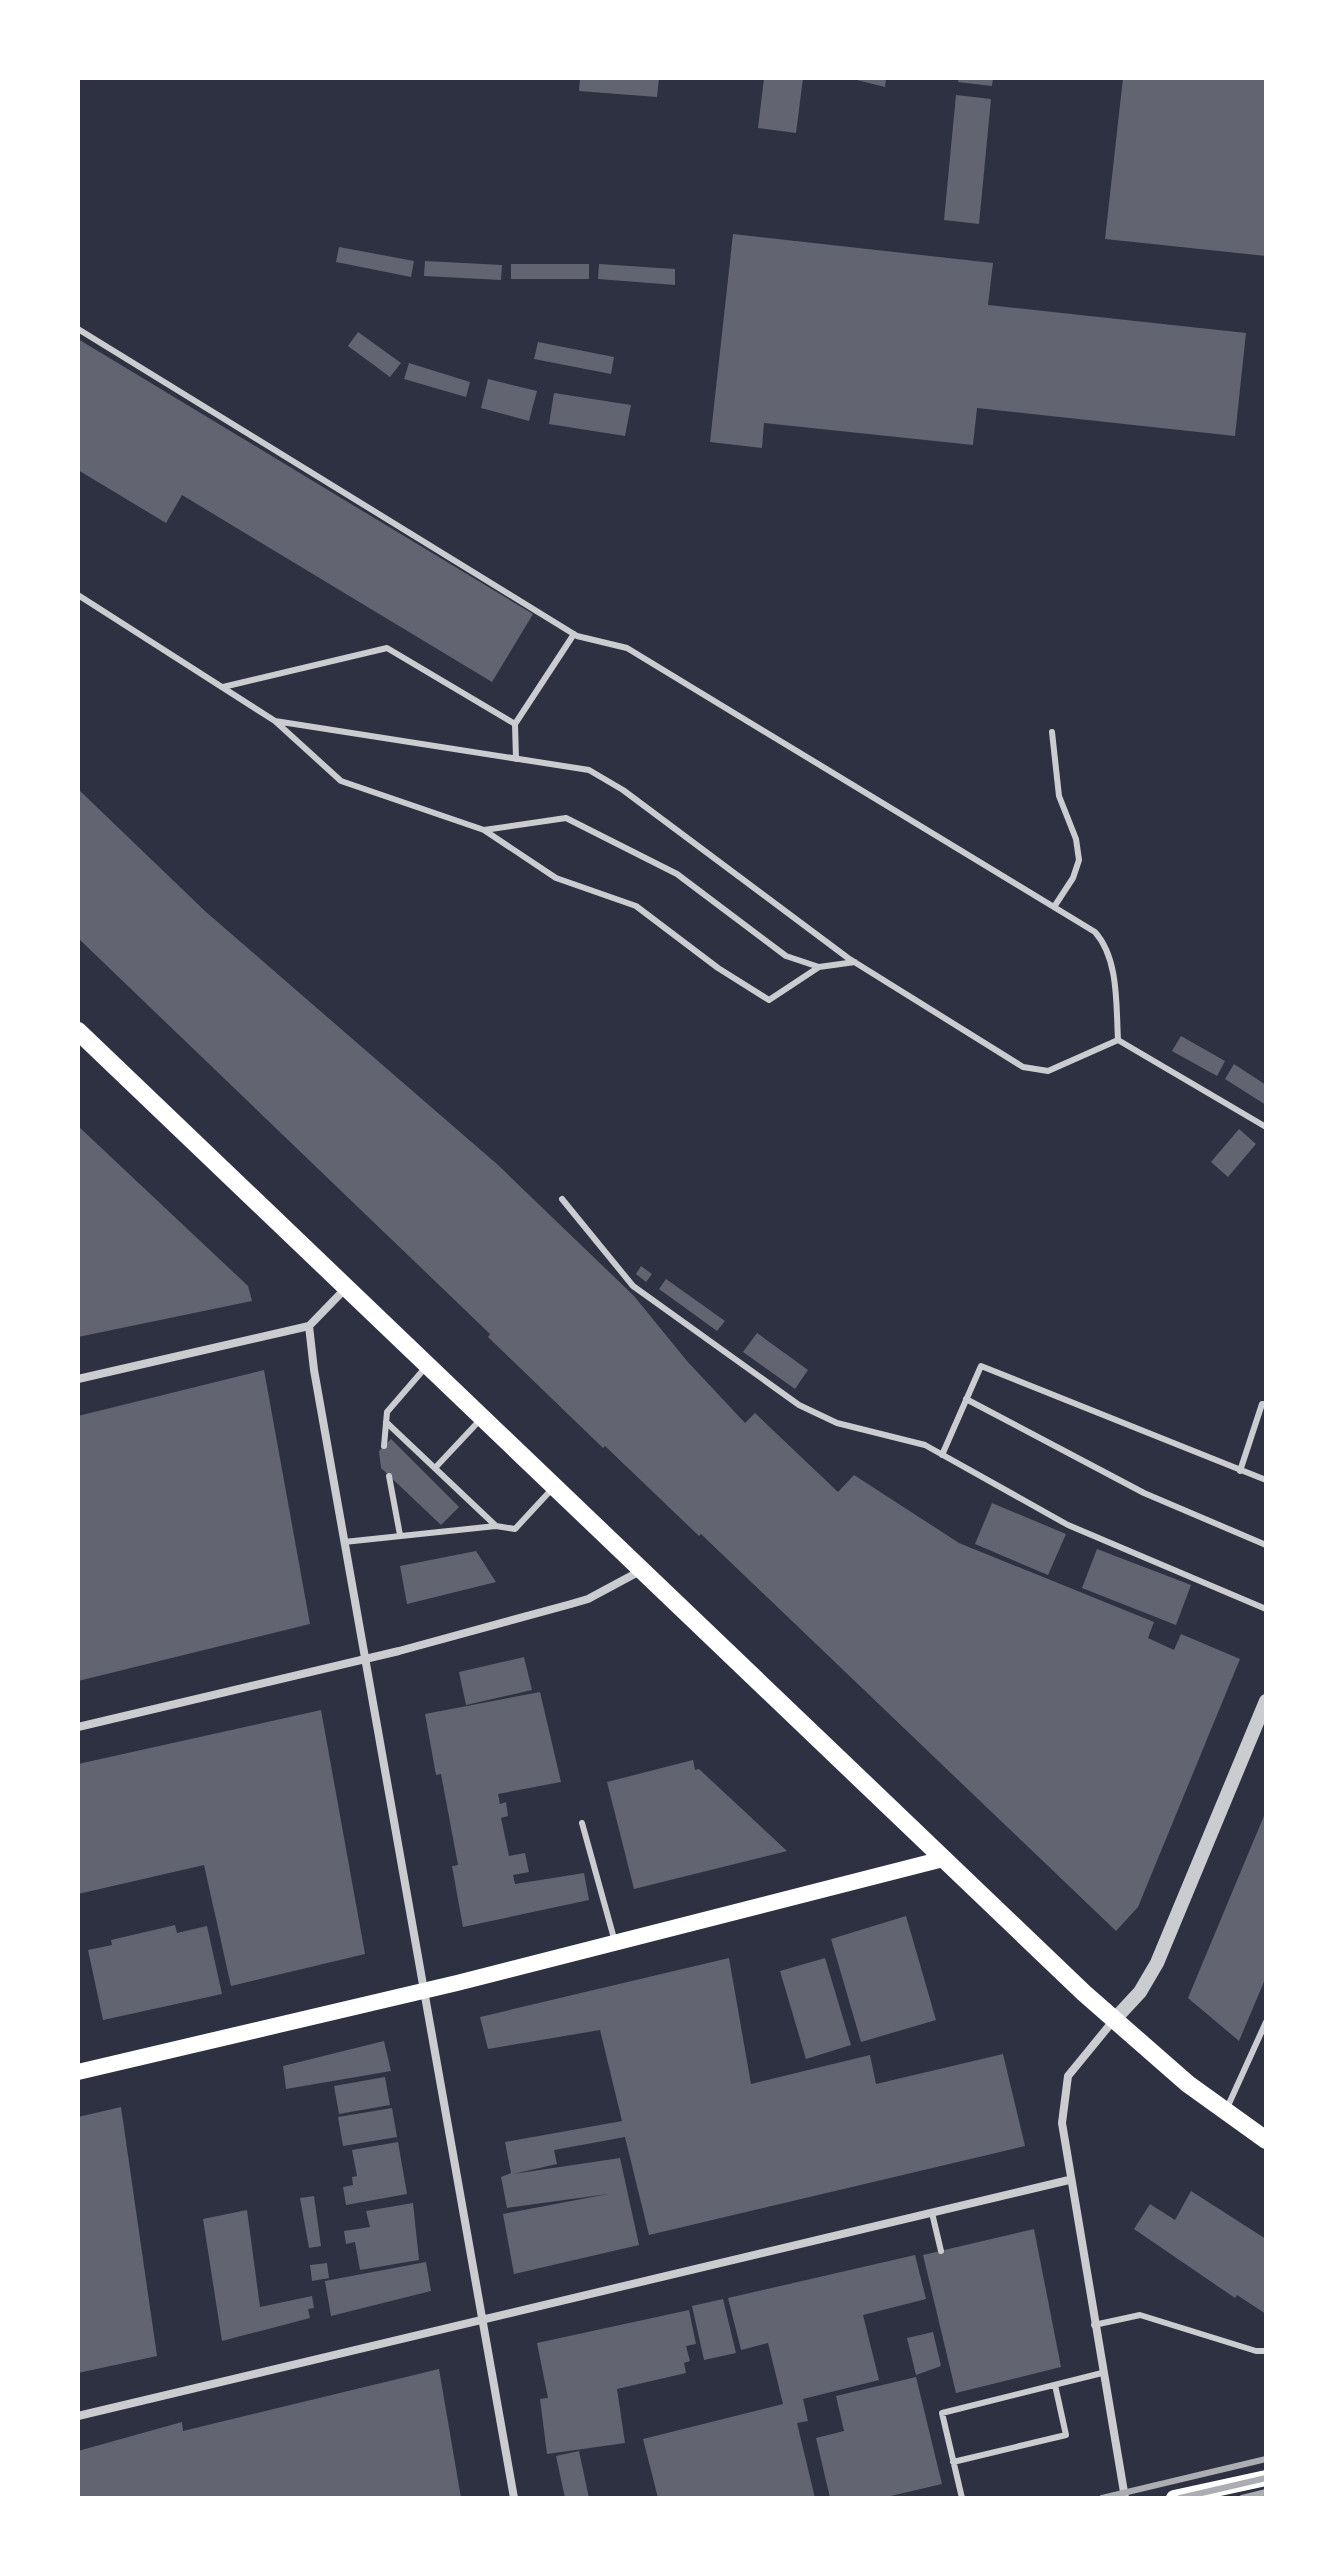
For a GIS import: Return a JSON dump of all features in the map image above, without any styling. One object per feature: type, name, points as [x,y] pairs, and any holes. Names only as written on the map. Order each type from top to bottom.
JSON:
[{"type":"main road","points":[[78,1031],[1114,2020],[1266,2140]]},
{"type":"main road","points":[[78,2072],[425,1991],[943,1859]]},
{"type":"main road","points":[[1174,2498],[1266,2478]]},
{"type":"street","points":[[78,1379],[309,1326],[346,1287]]},
{"type":"street","points":[[309,1326],[344,1542],[514,2498]]},
{"type":"street","points":[[78,1727],[366,1659],[588,1599],[642,1569]]},
{"type":"street","points":[[1125,2498],[1069,2180],[1062,2123],[1064,2089],[1075,2063],[1140,1992],[1164,1950],[1266,1701]]},
{"type":"street","points":[[78,2416],[1069,2180]]},
{"type":"lane","points":[[78,329],[574,634],[627,648],[1095,932],[1107,946],[1116,999],[1118,1040]]},
{"type":"lane","points":[[78,595],[275,721],[341,781],[484,830],[556,878],[636,906],[718,968],[769,1000],[819,967],[855,962]]},
{"type":"lane","points":[[516,759],[515,724],[574,634]]},
{"type":"lane","points":[[223,687],[387,648],[515,724]]},
{"type":"lane","points":[[275,721],[589,770],[623,790],[855,962],[1030,1069],[1048,1071],[1118,1040]]},
{"type":"lane","points":[[1052,732],[1059,796],[1076,839],[1079,860],[1073,878],[1054,907]]},
{"type":"lane","points":[[484,830],[566,818],[677,874],[786,956],[819,967]]},
{"type":"lane","points":[[1118,1040],[1266,1127]]},
{"type":"lane","points":[[562,1199],[633,1286],[780,1393],[837,1423],[925,1445],[1068,1525],[1266,1609]]},
{"type":"lane","points":[[384,1446],[387,1412],[428,1365]]},
{"type":"lane","points":[[942,1455],[981,1366],[1266,1480]]},
{"type":"lane","points":[[966,1399],[1144,1493],[1266,1545]]},
{"type":"lane","points":[[1240,1471],[1256,1432],[1262,1404],[1266,1404]]},
{"type":"lane","points":[[435,1468],[482,1417]]},
{"type":"lane","points":[[386,1422],[496,1526]]},
{"type":"lane","points":[[389,1476],[400,1535]]},
{"type":"lane","points":[[344,1542],[496,1526],[515,1529],[555,1486]]},
{"type":"lane","points":[[582,1823],[615,1942]]},
{"type":"lane","points":[[1226,2111],[1266,2022]]},
{"type":"lane","points":[[932,2213],[941,2251]]},
{"type":"lane","points":[[1094,2325],[1140,2315],[1266,2351]]},
{"type":"lane","points":[[962,2498],[942,2413],[1102,2373]]},
{"type":"lane","points":[[953,2462],[1066,2435],[1055,2385]]},
{"type":"building","points":[[580,78],[659,78],[657,97],[579,91]]},
{"type":"building","points":[[764,78],[803,78],[796,133],[758,128]]},
{"type":"building","points":[[849,78],[886,78],[885,87]]},
{"type":"building","points":[[959,78],[993,78],[992,86],[958,82]]},
{"type":"building","points":[[1123,78],[1266,78],[1266,256],[1105,239]]},
{"type":"building","points":[[956,95],[991,99],[979,224],[944,220]]},
{"type":"building","points":[[733,234],[993,263],[988,305],[1246,333],[1235,436],[977,408],[973,445],[764,423],[762,448],[710,442]]},
{"type":"building","points":[[339,247],[414,261],[411,277],[336,262]]},
{"type":"building","points":[[425,261],[502,265],[501,280],[424,276]]},
{"type":"building","points":[[511,264],[589,264],[589,279],[511,279]]},
{"type":"building","points":[[599,264],[675,269],[675,285],[598,279]]},
{"type":"building","points":[[358,332],[401,363],[390,377],[348,346]]},
{"type":"building","points":[[78,339],[533,614],[492,682],[182,495],[166,523],[78,470]]},
{"type":"building","points":[[538,342],[614,357],[611,374],[534,359]]},
{"type":"building","points":[[409,363],[470,382],[466,397],[404,379]]},
{"type":"building","points":[[488,379],[537,391],[529,421],[481,408]]},
{"type":"building","points":[[554,393],[631,405],[625,436],[549,424]]},
{"type":"building","points":[[78,789],[206,912],[498,1165],[634,1296],[687,1361],[745,1423],[755,1413],[838,1492],[854,1475],[959,1543],[1154,1622],[1148,1638],[1174,1650],[1181,1634],[1240,1659],[1138,1907],[1116,1931],[701,1534],[699,1536],[605,1446],[603,1448],[488,1337],[490,1334],[78,938]]},
{"type":"building","points":[[1181,1036],[1225,1061],[1217,1076],[1172,1051]]},
{"type":"building","points":[[1234,1064],[1266,1085],[1266,1105],[1225,1079]]},
{"type":"building","points":[[78,1126],[248,1286],[252,1301],[78,1337]]},
{"type":"building","points":[[1239,1129],[1256,1144],[1228,1177],[1211,1162]]},
{"type":"building","points":[[641,1266],[652,1274],[646,1282],[636,1274]]},
{"type":"building","points":[[666,1279],[725,1321],[717,1331],[659,1289]]},
{"type":"building","points":[[757,1333],[808,1370],[795,1389],[743,1352]]},
{"type":"building","points":[[264,1370],[310,1624],[78,1681],[78,1416]]},
{"type":"building","points":[[391,1439],[459,1507],[441,1525],[381,1468],[379,1451]]},
{"type":"building","points":[[992,1503],[1066,1534],[1048,1575],[975,1544]]},
{"type":"building","points":[[1097,1549],[1191,1585],[1176,1625],[1082,1588]]},
{"type":"building","points":[[476,1551],[496,1582],[407,1604],[400,1566]]},
{"type":"building","points":[[524,1657],[532,1690],[466,1705],[459,1672]]},
{"type":"building","points":[[540,1692],[561,1782],[498,1794],[500,1804],[506,1802],[508,1816],[501,1818],[509,1856],[525,1853],[529,1872],[513,1875],[515,1884],[584,1873],[589,1900],[463,1927],[452,1866],[458,1865],[441,1774],[436,1775],[425,1714]]},
{"type":"building","points":[[321,1710],[365,1954],[231,1986],[204,1865],[78,1894],[78,1764]]},
{"type":"building","points":[[693,1760],[695,1770],[699,1769],[787,1851],[634,1889],[607,1782]]},
{"type":"building","points":[[1266,1811],[1266,1977],[1239,2041],[1188,1998]]},
{"type":"building","points":[[906,1916],[936,2020],[861,2042],[831,1939]]},
{"type":"building","points":[[175,1925],[177,1933],[207,1926],[222,1994],[103,2020],[88,1950],[112,1945],[111,1940]]},
{"type":"building","points":[[729,1958],[751,2084],[870,2055],[876,2084],[1003,2054],[1025,2146],[649,2235],[625,2137],[554,2150],[557,2164],[513,2174],[620,2158],[639,2245],[514,2274],[503,2214],[608,2194],[507,2208],[501,2177],[511,2173],[505,2142],[622,2121],[600,2030],[488,2049],[480,2017]]},
{"type":"building","points":[[825,1958],[851,2045],[806,2059],[780,1971]]},
{"type":"building","points":[[384,2041],[391,2071],[286,2089],[283,2066]]},
{"type":"building","points":[[385,2077],[390,2105],[339,2114],[334,2086]]},
{"type":"building","points":[[121,2107],[157,2356],[78,2373],[78,2117]]},
{"type":"building","points":[[392,2108],[397,2137],[343,2146],[338,2117]]},
{"type":"building","points":[[398,2142],[407,2194],[346,2205],[343,2187],[353,2185],[352,2177],[357,2176],[352,2150]]},
{"type":"building","points":[[1191,2191],[1266,2239],[1266,2314],[1237,2295],[1235,2298],[1134,2229],[1150,2204],[1175,2220]]},
{"type":"building","points":[[314,2196],[321,2246],[309,2248],[300,2198]]},
{"type":"building","points":[[413,2203],[419,2260],[360,2270],[355,2242],[346,2244],[344,2231],[370,2227],[366,2211]]},
{"type":"building","points":[[247,2210],[260,2307],[312,2296],[314,2308],[308,2309],[310,2318],[222,2341],[203,2219]]},
{"type":"building","points":[[1034,2229],[1061,2367],[956,2393],[923,2255]]},
{"type":"building","points":[[915,2255],[926,2299],[863,2315],[879,2380],[803,2399],[808,2421],[797,2423],[815,2498],[658,2498],[643,2439],[783,2404],[768,2343],[741,2350],[728,2298]]},
{"type":"building","points":[[426,2262],[431,2291],[331,2316],[325,2281]]},
{"type":"building","points":[[327,2263],[329,2278],[312,2281],[310,2265]]},
{"type":"building","points":[[723,2299],[736,2353],[704,2360],[692,2306]]},
{"type":"building","points":[[689,2310],[696,2344],[686,2346],[690,2361],[684,2363],[686,2373],[617,2389],[625,2443],[547,2454],[540,2399],[548,2398],[537,2343]]},
{"type":"building","points":[[933,2332],[941,2366],[916,2375],[907,2338]]},
{"type":"building","points":[[439,2369],[461,2498],[78,2498],[78,2451],[182,2422],[183,2431]]},
{"type":"building","points":[[916,2377],[942,2484],[882,2498],[830,2498],[816,2438],[844,2431],[836,2396]]},
{"type":"building","points":[[579,2451],[589,2498],[565,2498],[556,2456]]},
{"type":"railway","points":[[1102,2498],[1266,2459]]},
{"type":"railway","points":[[1180,2498],[1266,2478]]},
{"type":"railway","points":[[1242,2498],[1266,2492]]}]
